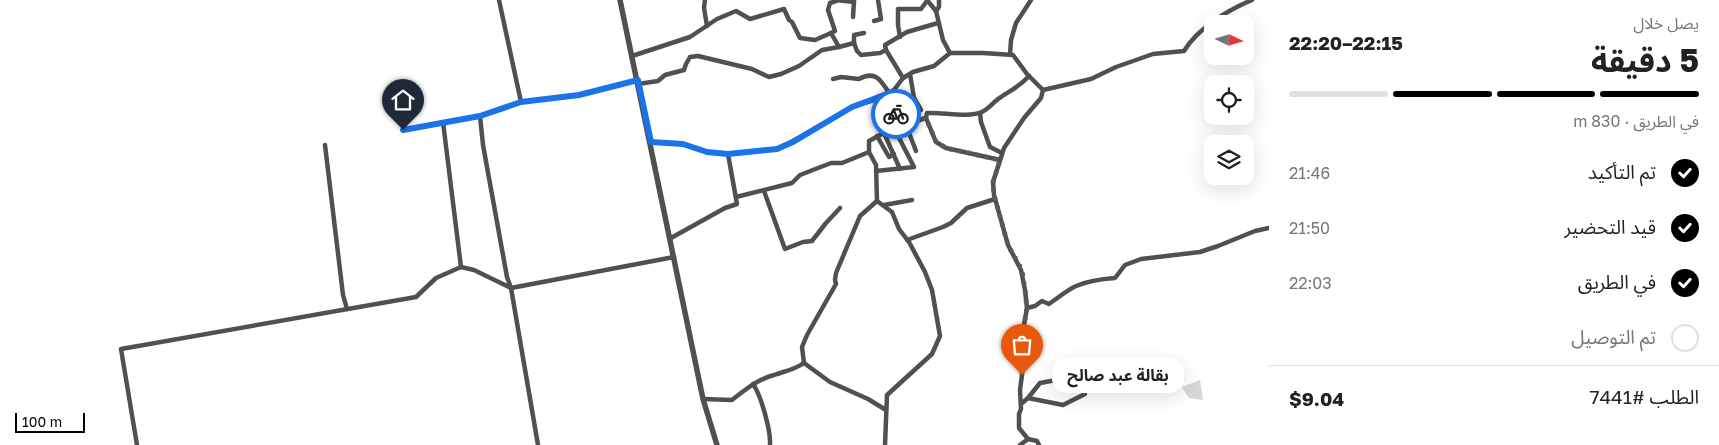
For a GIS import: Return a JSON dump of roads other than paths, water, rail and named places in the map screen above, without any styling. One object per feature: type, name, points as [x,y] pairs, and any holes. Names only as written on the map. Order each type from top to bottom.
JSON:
[{"type":"street","points":[[499,0],[521,102]]},
{"type":"street","points":[[620,0],[703,399],[717,445]]},
{"type":"street","points":[[705,0],[704,8],[707,26]]},
{"type":"street","points":[[632,56],[690,37],[736,11],[750,19],[784,9],[800,38],[815,40],[835,31],[828,10],[830,4],[836,0],[854,1],[853,17]]},
{"type":"street","points":[[874,21],[882,19],[878,0]]},
{"type":"street","points":[[900,37],[898,9],[921,9],[927,0],[936,11],[943,40],[950,53]]},
{"type":"street","points":[[936,11],[939,7],[939,0]]},
{"type":"street","points":[[1010,55],[1011,40],[1016,23],[1031,0]]},
{"type":"street","points":[[1043,90],[1091,79],[1116,67],[1153,54],[1184,51],[1190,40],[1210,25],[1252,0]]},
{"type":"street","points":[[903,78],[886,50],[885,45],[907,32],[938,23]]},
{"type":"street","points":[[831,33],[839,47]]},
{"type":"street","points":[[864,33],[854,35],[854,43],[861,55],[880,53],[886,50]]},
{"type":"street","points":[[403,130],[480,116],[521,102],[579,95],[638,82],[658,80],[665,75],[684,70],[690,57],[698,56],[752,69],[770,77],[798,66],[822,50],[854,43]]},
{"type":"street","points":[[651,142],[683,144],[707,152],[728,154],[777,149],[793,142],[852,107],[888,94],[895,90],[903,78],[934,66],[950,53],[1013,55],[1028,76],[1043,90]]},
{"type":"street","points":[[910,74],[914,98],[921,110]]},
{"type":"street","points":[[833,79],[849,77],[859,79],[864,75],[872,75],[880,80],[906,124]]},
{"type":"street","points":[[877,201],[876,171],[873,158],[869,152],[869,141],[892,129],[926,118],[927,114],[980,113],[1001,97],[1020,86],[1028,76]]},
{"type":"street","points":[[895,90],[916,151]]},
{"type":"street","points":[[1028,439],[1019,428],[1022,336],[1027,308],[1022,270],[1008,245],[995,199],[993,182],[1002,153],[1014,133],[1041,98],[1043,90]]},
{"type":"street","points":[[876,171],[914,168],[892,129],[880,98]]},
{"type":"street","points":[[980,113],[981,122],[990,147],[1002,153]]},
{"type":"street","points":[[480,116],[490,186],[507,277],[512,288],[538,445]]},
{"type":"street","points":[[926,118],[936,142],[946,148],[1000,160]]},
{"type":"street","points":[[443,122],[461,267]]},
{"type":"street","points":[[884,133],[900,169]]},
{"type":"street","points":[[878,136],[889,157],[894,154]]},
{"type":"street","points":[[325,145],[347,309]]},
{"type":"street","points":[[736,197],[792,183],[800,175],[831,163],[842,164],[869,152]]},
{"type":"street","points":[[671,238],[737,204],[728,154]]},
{"type":"street","points":[[764,191],[785,249],[802,242],[812,241],[840,208]]},
{"type":"street","points":[[907,240],[943,227],[967,208],[995,199]]},
{"type":"street","points":[[884,205],[912,200]]},
{"type":"street","points":[[877,201],[892,212],[899,229],[926,272],[932,290],[940,336],[932,354],[886,395],[885,445]]},
{"type":"street","points":[[877,201],[860,216],[836,273],[836,284],[802,347],[804,364],[830,382],[868,399],[886,410]]},
{"type":"street","points":[[1027,308],[1035,306],[1042,301],[1049,304],[1076,286],[1095,280],[1115,278],[1125,265],[1141,260],[1200,252],[1246,236],[1255,230],[1269,228]]},
{"type":"street","points":[[137,445],[121,349],[416,297],[436,278],[461,267],[474,270],[512,288],[674,257]]},
{"type":"street","points":[[703,399],[732,400],[753,384],[773,375],[796,369],[804,364]]},
{"type":"street","points":[[1021,404],[1040,383],[1062,379],[1084,370]]},
{"type":"street","points":[[1062,379],[1085,384]]},
{"type":"street","points":[[753,384],[758,391],[770,445]]},
{"type":"street","points":[[1028,398],[1063,405],[1085,394]]},
{"type":"street","points":[[1020,445],[1028,439],[1037,440],[1040,445]]},
{"type":"place","name":"بقالة عبد صالح","points":[[1022,375]]}]
